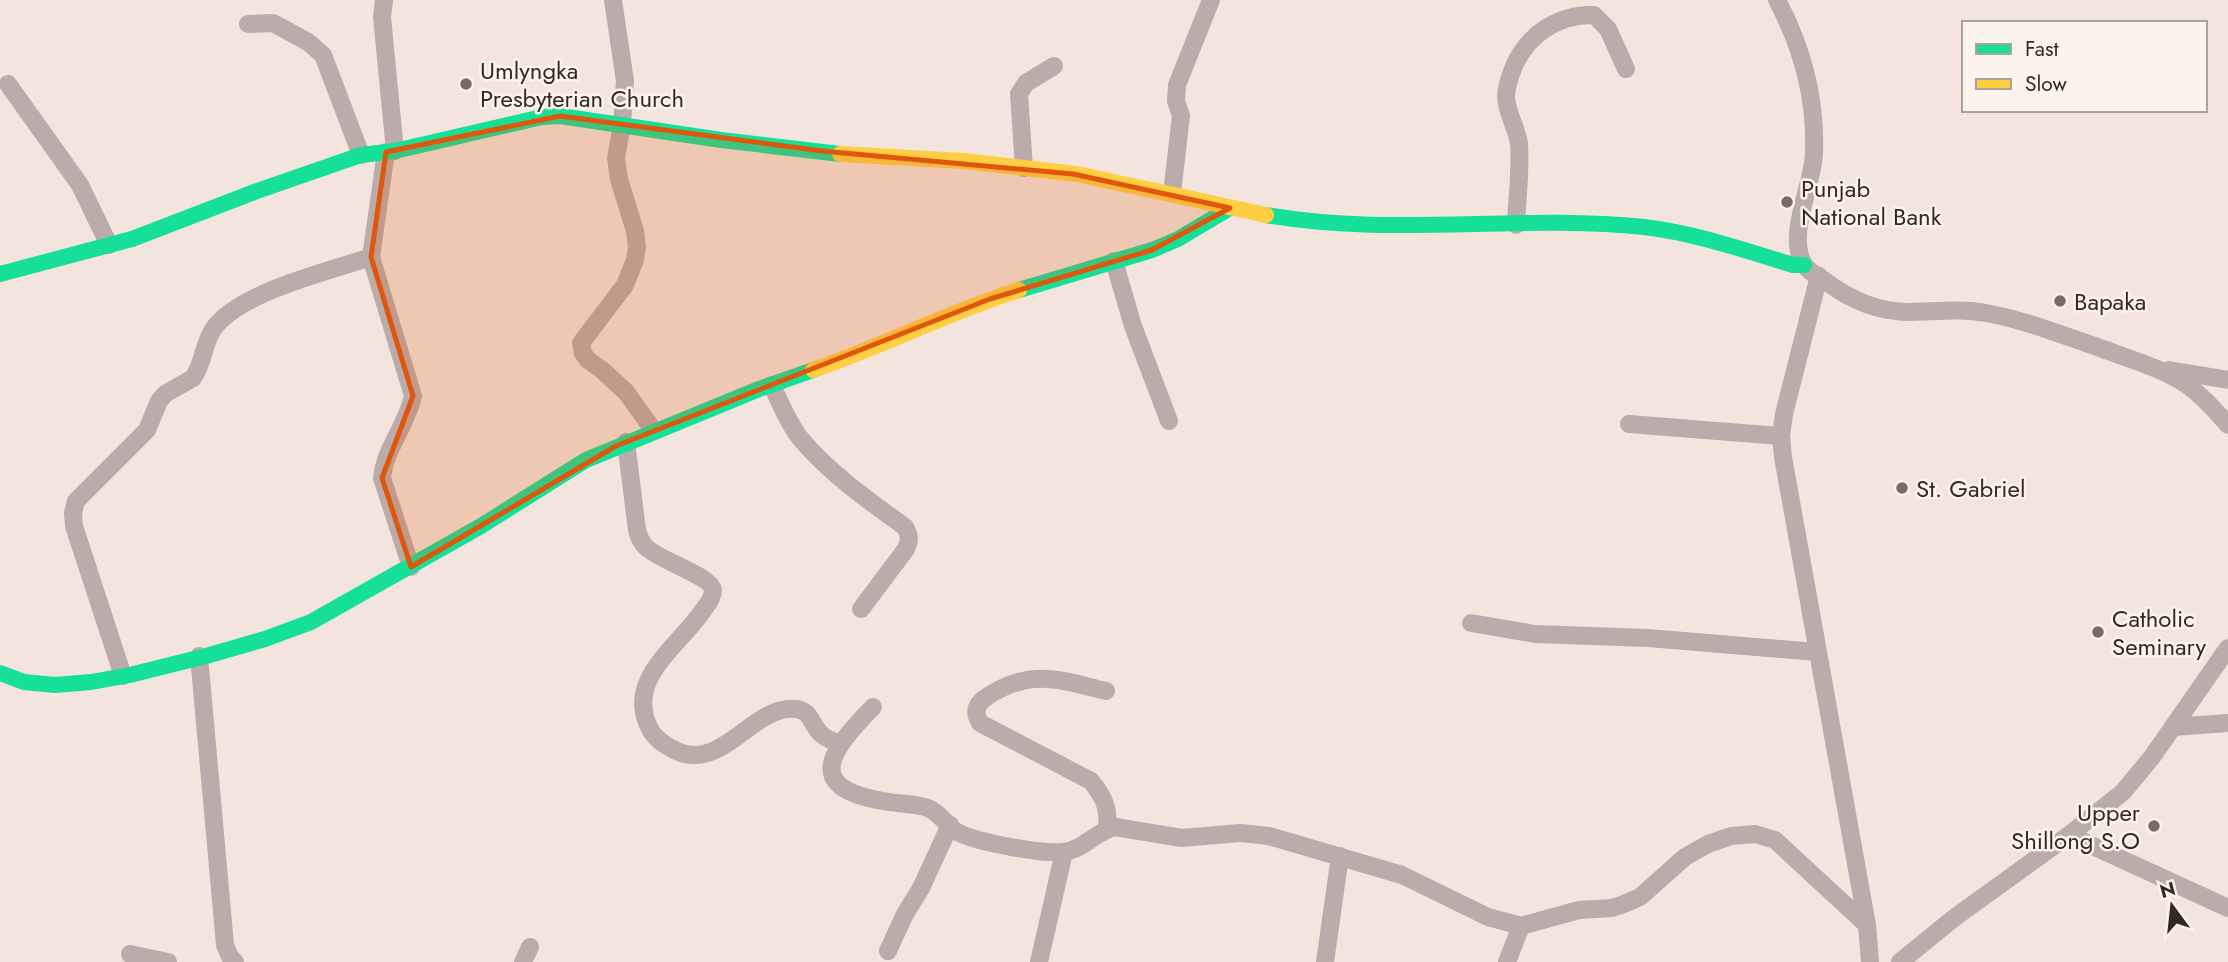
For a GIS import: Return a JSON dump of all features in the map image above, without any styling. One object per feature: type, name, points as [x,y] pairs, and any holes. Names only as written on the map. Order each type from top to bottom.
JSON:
[{"type":"street","points":[[384,0],[382,17],[391,151],[371,257],[413,396],[411,408],[383,464],[382,478],[411,567]]},
{"type":"street","points":[[612,0],[625,81],[616,158],[637,247],[625,285],[581,343],[588,360],[626,393],[654,431]]},
{"type":"street","points":[[1172,193],[1181,116],[1176,101],[1177,85],[1212,0]]},
{"type":"street","points":[[1777,0],[1793,30],[1811,98],[1814,155],[1799,228],[1799,249],[1804,265]]},
{"type":"street","points":[[1516,225],[1519,142],[1506,94],[1521,50],[1536,35],[1557,22],[1578,15],[1594,15],[1608,29],[1626,69]]},
{"type":"street","points":[[248,24],[273,23],[308,42],[323,55],[361,155]]},
{"type":"street","points":[[1024,168],[1019,94],[1026,83],[1054,66]]},
{"type":"street","points":[[8,84],[80,185],[109,245]]},
{"type":"street","points":[[0,274],[109,245],[361,155],[391,151],[542,117],[560,116],[821,151],[1024,168],[1128,182],[1230,208],[1326,224],[1580,224],[1641,227],[1682,233],[1793,265],[1804,265],[1845,295],[1877,309],[1905,312],[1985,312],[2061,334],[2152,367],[2188,386],[2210,404],[2228,425]]},
{"type":"street","points":[[0,673],[39,686],[82,684],[265,639],[311,622],[481,526],[586,460],[772,385],[849,358],[990,299],[1152,250],[1178,239],[1230,208]]},
{"type":"street","points":[[123,676],[74,526],[76,501],[148,430],[156,407],[165,394],[193,378],[206,341],[215,326],[230,312],[281,288],[371,257]]},
{"type":"street","points":[[1114,261],[1133,326],[1168,421]]},
{"type":"street","points":[[1819,276],[1801,340],[1781,436],[1867,925],[1870,962]]},
{"type":"street","points":[[2152,367],[2228,380]]},
{"type":"street","points":[[772,385],[785,415],[801,438],[836,473],[905,527],[908,533],[910,539],[906,549],[861,609]]},
{"type":"street","points":[[1629,424],[1781,436]]},
{"type":"street","points":[[626,442],[637,530],[641,541],[658,557],[707,581],[713,591],[702,612],[646,681],[643,704],[646,722],[655,738],[676,751],[695,755],[729,743],[764,718],[793,708],[802,710],[812,718],[822,736],[840,744]]},
{"type":"street","points":[[1471,623],[1535,634],[1648,638],[1817,652]]},
{"type":"street","points":[[1900,962],[2123,792],[2174,727],[2228,648]]},
{"type":"street","points":[[199,656],[225,945],[230,960]]},
{"type":"street","points":[[1106,691],[1053,678],[1035,677],[1000,688],[982,700],[976,713],[980,723],[1091,781],[1104,797],[1109,813],[1107,828]]},
{"type":"street","points":[[873,707],[833,755],[832,773],[837,784],[845,791],[880,801],[928,807],[964,835],[986,842],[1064,852],[1089,841],[1107,828],[1115,827],[1182,838],[1254,833],[1402,875],[1488,917],[1521,926],[1579,909],[1612,908],[1625,904],[1640,897],[1685,857],[1708,844],[1731,836],[1755,834],[1775,840],[1867,925]]},
{"type":"street","points":[[2174,727],[2228,723]]},
{"type":"street","points":[[888,951],[950,825]]},
{"type":"street","points":[[2069,835],[2228,908]]},
{"type":"street","points":[[1039,962],[1064,852]]},
{"type":"street","points":[[1325,962],[1340,856]]},
{"type":"street","points":[[1507,962],[1521,926]]},
{"type":"street","points":[[130,954],[168,962]]},
{"type":"highlighted area","points":[[560,116],[822,151],[1073,174],[1230,208],[1152,250],[990,299],[616,446],[411,567],[382,478],[413,396],[371,257],[386,152]]},
{"type":"traffic: fast","points":[[0,274],[132,239],[361,155],[395,151],[542,117],[560,116],[721,140],[840,154]]},
{"type":"traffic: fast","points":[[1019,290],[1152,250],[1178,239],[1230,208]]},
{"type":"traffic: fast","points":[[1266,215],[1360,224],[1549,223],[1644,227],[1701,238],[1793,265],[1804,265]]},
{"type":"traffic: fast","points":[[0,673],[24,682],[55,685],[91,682],[206,656],[311,622],[481,526],[586,460],[759,389],[813,370]]},
{"type":"traffic: slow","points":[[840,154],[964,161],[1077,174],[1266,215]]},
{"type":"traffic: slow","points":[[813,370],[1019,290]]},
{"type":"place","name":"Umlyngka Presbyterian Church","points":[[466,84]]},
{"type":"place","name":"Punjab National Bank","points":[[1787,202]]},
{"type":"place","name":"Bapaka","points":[[2060,301]]},
{"type":"place","name":"St. Gabriel","points":[[1902,488]]},
{"type":"place","name":"Catholic Seminary","points":[[2098,632]]},
{"type":"place","name":"Upper Shillong S.O","points":[[2154,826]]}]
